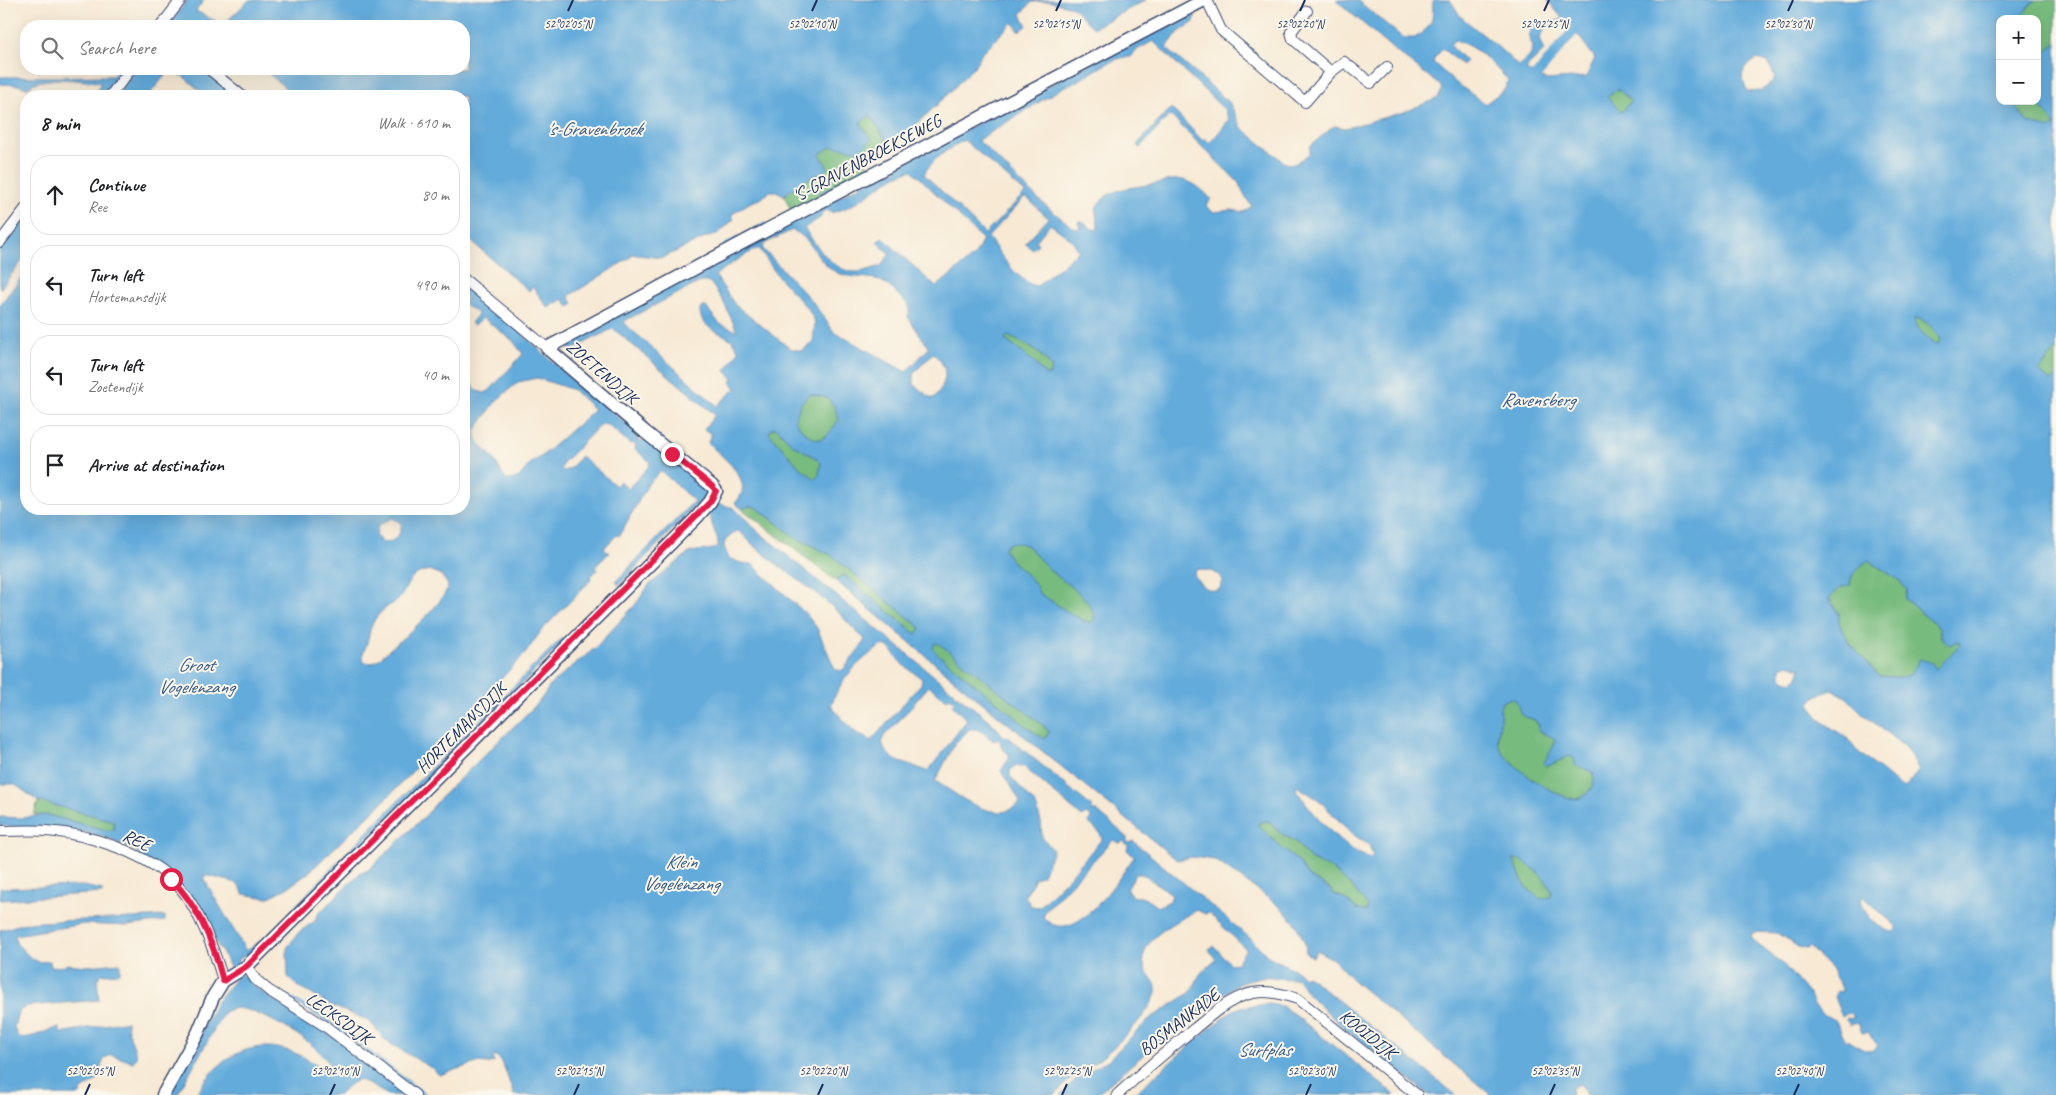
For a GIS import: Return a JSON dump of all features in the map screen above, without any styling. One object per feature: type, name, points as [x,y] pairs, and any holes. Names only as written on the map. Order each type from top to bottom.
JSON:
[{"type":"street","points":[[166,20],[181,0]]},
{"type":"street","points":[[1205,0],[1221,30],[1305,102],[1331,72],[1344,62],[1371,82],[1387,67]]},
{"type":"street","name":"'S-GRAVENBROEKSEWEG","points":[[547,348],[742,243],[1205,0]]},
{"type":"street","points":[[1306,11],[1291,32],[1293,39],[1331,72]]},
{"type":"street","points":[[115,90],[126,75]]},
{"type":"street","points":[[216,75],[235,90]]},
{"type":"street","points":[[0,242],[20,216]]},
{"type":"street","name":"ZOETENDIJK","points":[[470,284],[547,348],[710,501]]},
{"type":"street","name":"HORTEMANSDIJK","points":[[163,1095],[198,1033],[213,997],[710,501]]},
{"type":"street","name":"REE","points":[[0,831],[46,831],[86,837],[132,855],[157,868],[178,886],[190,902],[214,952],[236,974]]},
{"type":"street","name":"LECKSDIJK","points":[[236,974],[255,980],[325,1026],[416,1095]]},
{"type":"street","name":"BOSMANKADE","points":[[1117,1095],[1152,1062],[1213,1014],[1235,1000],[1245,995],[1267,992],[1278,992],[1298,999]]},
{"type":"street","name":"KOOIDIJK","points":[[1298,999],[1417,1095]]},
{"type":"green space","points":[[2036,0],[2056,0],[2056,43],[2041,56],[2041,15],[2022,15]]},
{"type":"green space","points":[[1618,89],[1631,101],[1622,112],[1607,97]]},
{"type":"green space","points":[[2016,105],[2039,105],[2056,125],[2050,129],[2027,122]]},
{"type":"green space","points":[[870,115],[887,141],[865,158],[870,168],[791,211],[784,195],[801,182],[828,168],[820,154]]},
{"type":"green space","points":[[1914,318],[1930,325],[1940,340],[1938,344],[1932,343],[1918,328]]},
{"type":"green space","points":[[1008,336],[1027,345],[1044,358],[1052,370],[1049,375],[1045,375],[1033,361],[1004,339]]},
{"type":"green space","points":[[2056,349],[2056,377],[2051,381],[2039,372]]},
{"type":"green space","points":[[811,394],[827,398],[834,406],[839,420],[828,434],[821,439],[812,437],[795,420],[800,405]]},
{"type":"green space","points":[[772,428],[777,428],[792,444],[821,463],[819,475],[815,479],[799,467],[769,433]]},
{"type":"green space","points":[[749,506],[756,507],[795,537],[831,555],[921,628],[917,634],[844,575],[836,581],[742,509]]},
{"type":"green space","points":[[1012,542],[1023,544],[1031,549],[1049,569],[1082,596],[1092,609],[1095,617],[1092,622],[1089,623],[1071,614],[1039,593],[1032,580],[1007,555],[1004,549],[1007,544]]},
{"type":"green space","points":[[1868,560],[1899,580],[1907,590],[1905,599],[1939,628],[1941,638],[1959,641],[1962,644],[1936,669],[1920,659],[1909,676],[1879,676],[1849,643],[1838,623],[1839,614],[1829,599],[1840,588],[1850,585],[1854,574]]},
{"type":"green space","points":[[937,643],[1044,726],[1049,732],[1045,739],[940,656],[933,649],[934,644]]},
{"type":"green space","points":[[1512,698],[1516,700],[1526,717],[1535,720],[1543,734],[1551,735],[1555,739],[1547,766],[1570,756],[1574,758],[1575,765],[1593,771],[1594,783],[1584,796],[1575,799],[1545,787],[1522,771],[1504,755],[1498,742],[1500,709],[1503,701]]},
{"type":"green space","points":[[38,801],[114,821],[114,829],[110,831],[47,815],[34,815]]},
{"type":"green space","points":[[1269,821],[1279,832],[1296,842],[1310,859],[1333,870],[1353,888],[1368,906],[1366,912],[1357,909],[1343,898],[1333,894],[1330,889],[1308,876],[1299,862],[1258,825],[1260,822]]},
{"type":"green space","points":[[1513,857],[1531,866],[1541,875],[1552,892],[1551,897],[1541,900],[1530,891],[1520,876]]},
{"type":"water","name":"'s-Gravenbroek","points":[[187,0],[204,0],[196,11],[213,20],[173,20]]},
{"type":"water","name":"'s-Gravenbroek","points":[[249,0],[274,0],[278,2],[280,0],[1146,0],[1093,28],[1073,7],[1047,1],[1032,2],[1021,14],[1027,26],[1019,31],[1013,22],[982,53],[973,68],[910,130],[887,141],[870,115],[860,123],[872,139],[860,151],[832,146],[820,154],[828,168],[823,172],[807,179],[784,195],[776,191],[770,191],[762,198],[749,203],[731,215],[734,219],[718,234],[707,237],[662,258],[630,254],[631,257],[569,296],[573,304],[569,307],[563,299],[548,308],[533,287],[529,291],[470,240],[470,90],[288,90],[270,75],[470,75],[470,20],[228,20]]},
{"type":"water","name":"Ravensberg","points":[[1336,0],[1357,0],[1403,38],[1415,38],[1431,22],[1433,0],[1450,0],[1461,17],[1518,66],[1531,55],[1532,47],[1529,31],[1531,24],[1563,19],[1547,0],[2036,0],[2022,15],[1996,15],[1996,105],[2016,105],[2027,122],[2050,129],[2056,125],[2056,349],[2039,371],[2050,381],[2056,377],[2056,1095],[1587,1095],[1583,1087],[1578,1084],[1571,1089],[1572,1095],[1491,1095],[1354,981],[1334,960],[1317,950],[1313,957],[1306,953],[1305,943],[1296,924],[1278,905],[1215,860],[1192,857],[1177,860],[963,687],[836,581],[844,575],[913,632],[917,634],[921,628],[831,555],[795,537],[756,507],[749,506],[742,509],[735,503],[741,495],[740,478],[729,463],[708,443],[711,434],[704,429],[715,415],[615,330],[612,329],[569,351],[570,341],[631,307],[634,309],[638,304],[888,171],[897,170],[897,166],[1124,46],[1130,47],[1190,14],[1196,13],[1194,22],[1179,32],[1166,48],[1229,102],[1242,128],[1285,163],[1295,164],[1310,153],[1310,146],[1334,126],[1346,128],[1404,112],[1438,98],[1442,90],[1440,85],[1395,51]],"holes":[[[1568,22],[1595,58],[1586,77],[1546,80],[1527,71],[1527,67],[1544,51],[1540,39],[1546,27],[1556,27]],[[1454,40],[1477,51],[1490,62],[1508,80],[1505,89],[1485,104],[1451,79],[1433,62],[1443,49],[1462,65],[1466,61],[1450,45]],[[1153,41],[1225,110],[1229,120],[1210,143],[1204,138],[1202,140],[1171,108],[1137,145],[1140,148],[1171,116],[1238,182],[1252,206],[1244,212],[1231,210],[1213,212],[1206,206],[1211,199],[1198,187],[1183,180],[1171,180],[1125,189],[1106,196],[1096,209],[1097,230],[1092,229],[1080,220],[1078,222],[1080,228],[1076,229],[1037,198],[978,140],[1065,86],[1114,60],[1131,57],[1135,51]],[[1757,59],[1768,62],[1775,77],[1770,84],[1763,89],[1747,91],[1742,76],[1745,67]],[[1618,89],[1631,101],[1622,112],[1607,97]],[[964,140],[1025,193],[985,234],[924,174],[941,154]],[[912,170],[983,240],[975,255],[936,287],[882,237],[877,242],[890,254],[881,266],[858,272],[849,271],[841,268],[826,257],[804,228],[821,217],[821,213],[827,210],[831,213],[848,207],[895,177]],[[1024,198],[1027,198],[1048,218],[1025,243],[1032,250],[1038,244],[1036,241],[1050,224],[1072,240],[1079,251],[1037,286],[1030,284],[1016,273],[988,237]],[[792,230],[804,237],[825,264],[835,272],[847,276],[878,280],[886,284],[908,304],[910,308],[908,317],[929,348],[906,372],[834,332],[812,301],[763,249],[764,244]],[[759,248],[777,275],[808,309],[815,322],[813,342],[802,351],[791,349],[735,305],[715,275],[743,256]],[[700,282],[710,282],[723,301],[737,331],[720,324],[706,307],[701,307],[700,309],[703,321],[712,329],[733,341],[739,351],[725,371],[733,379],[731,382],[736,388],[717,406],[624,323],[626,320]],[[1914,318],[1926,322],[1933,329],[1940,340],[1938,344],[1932,343],[1918,328]],[[1008,336],[1028,345],[1045,358],[1052,370],[1049,375],[1045,375],[1033,361],[1004,339]],[[933,353],[942,364],[945,375],[939,392],[934,398],[931,398],[914,385],[914,373]],[[811,394],[827,398],[834,406],[839,420],[832,430],[821,439],[816,439],[801,429],[795,420],[800,405]],[[772,428],[777,428],[792,444],[821,463],[819,475],[815,479],[799,467],[769,433]],[[1017,543],[1027,546],[1049,569],[1082,596],[1092,609],[1095,617],[1092,622],[1089,623],[1071,614],[1039,593],[1032,580],[1007,555],[1004,549],[1007,544]],[[1868,560],[1899,580],[1907,590],[1905,599],[1939,628],[1945,642],[1951,645],[1959,641],[1961,644],[1936,669],[1932,663],[1920,659],[1909,676],[1879,676],[1849,643],[1839,623],[1839,614],[1829,599],[1840,588],[1850,585],[1850,581],[1856,571]],[[1197,569],[1214,572],[1222,579],[1220,589],[1216,590],[1208,589],[1194,574]],[[937,643],[942,646],[1044,726],[1049,732],[1045,739],[933,649],[934,644]],[[1788,664],[1801,668],[1798,677],[1792,682],[1781,676],[1781,667]],[[1832,690],[1846,697],[1862,713],[1906,748],[1919,770],[1905,788],[1897,784],[1856,750],[1847,738],[1823,722],[1810,703],[1816,696]],[[1512,698],[1516,700],[1521,715],[1535,720],[1539,725],[1539,730],[1555,739],[1555,743],[1544,763],[1547,766],[1570,756],[1574,758],[1575,765],[1593,772],[1594,783],[1587,794],[1575,799],[1557,793],[1533,779],[1504,755],[1498,742],[1501,704],[1503,701]],[[1297,786],[1319,800],[1351,833],[1369,845],[1373,855],[1371,858],[1350,848],[1340,840],[1296,790]],[[1269,821],[1279,832],[1296,842],[1310,859],[1333,870],[1353,888],[1368,906],[1366,912],[1357,909],[1343,898],[1333,894],[1330,889],[1308,876],[1299,862],[1258,825],[1260,822]],[[1513,858],[1531,867],[1546,881],[1552,892],[1551,897],[1541,899],[1535,895],[1526,886]],[[1863,897],[1896,926],[1896,930],[1893,932],[1888,931],[1877,925],[1865,910],[1861,899]],[[1753,932],[1777,933],[1798,947],[1806,949],[1809,947],[1833,971],[1841,985],[1842,992],[1837,991],[1834,997],[1842,1017],[1848,1013],[1853,1014],[1853,1019],[1847,1018],[1846,1020],[1850,1025],[1858,1023],[1862,1033],[1868,1032],[1877,1045],[1873,1051],[1862,1049],[1845,1039],[1836,1021],[1818,1009],[1811,997],[1783,964],[1757,944],[1751,937]]]},
{"type":"water","points":[[2056,43],[2056,125],[2039,105],[2041,105],[2041,56]]},
{"type":"water","points":[[120,75],[108,90],[98,90],[99,82],[71,80],[42,81],[27,88],[18,85],[0,84],[0,77]]},
{"type":"water","points":[[131,75],[166,75],[153,90],[119,90]]},
{"type":"water","points":[[179,75],[209,75],[228,90],[199,90]]},
{"type":"water","points":[[20,222],[20,264],[0,289],[0,249]]},
{"type":"water","points":[[20,279],[20,515],[470,515],[470,378],[478,391],[484,393],[489,391],[523,354],[512,340],[483,318],[474,325],[471,323],[478,314],[470,308],[470,290],[507,320],[579,386],[638,433],[637,439],[640,442],[646,439],[691,476],[715,503],[734,508],[760,533],[955,693],[955,695],[982,715],[1004,737],[1007,736],[1092,807],[1092,811],[1097,811],[1127,837],[1129,843],[1133,841],[1250,938],[1268,956],[1299,972],[1302,976],[1309,977],[1456,1095],[1429,1095],[1346,1030],[1309,995],[1297,978],[1267,977],[1247,981],[1228,991],[1151,1049],[1100,1092],[1092,1095],[1061,1095],[1076,1079],[1108,1060],[1148,1020],[1191,992],[1200,974],[1216,960],[1209,949],[1214,946],[1230,964],[1237,963],[1246,949],[1209,913],[1205,914],[1197,910],[1160,932],[1146,949],[1143,958],[1145,968],[1155,984],[1156,991],[1145,1013],[1113,1048],[1095,1062],[1080,1070],[1055,1095],[514,1095],[503,1064],[497,1056],[493,1056],[494,1062],[485,1064],[480,1062],[439,1075],[433,1069],[386,1041],[369,1021],[330,1005],[296,985],[288,977],[287,948],[299,932],[315,921],[317,915],[360,873],[367,871],[427,814],[441,797],[539,702],[552,683],[595,648],[635,605],[649,585],[689,553],[718,547],[711,517],[695,506],[619,585],[616,581],[694,501],[661,471],[645,485],[647,486],[619,536],[617,535],[604,548],[609,553],[595,567],[597,570],[590,577],[591,580],[541,631],[525,654],[387,798],[307,874],[287,888],[267,898],[243,894],[240,887],[235,883],[204,876],[246,951],[267,936],[342,857],[562,638],[565,641],[265,941],[249,954],[240,958],[236,968],[255,987],[345,1046],[409,1095],[388,1095],[359,1079],[349,1085],[339,1095],[196,1095],[221,1064],[235,1054],[251,1049],[267,1047],[284,1049],[301,1056],[319,1067],[330,1066],[325,1057],[315,1048],[290,1030],[261,1015],[238,1008],[224,1012],[177,1095],[167,1095],[217,1001],[236,978],[200,912],[134,850],[101,836],[75,830],[0,826],[0,817],[21,818],[47,815],[110,831],[114,829],[114,821],[38,801],[14,784],[0,784],[0,305]],"holes":[[[537,378],[574,390],[594,410],[542,456],[531,463],[519,477],[506,480],[493,458],[479,443],[475,431],[496,401],[518,382]],[[601,424],[608,425],[630,444],[633,443],[636,446],[635,449],[650,462],[649,466],[628,489],[620,481],[616,486],[581,456],[571,468],[564,471],[561,470],[563,463]],[[392,518],[401,523],[399,535],[390,542],[382,543],[376,535],[378,526]],[[739,531],[762,553],[826,601],[865,639],[844,669],[840,671],[835,669],[817,628],[806,614],[752,564],[741,563],[729,558],[724,547],[725,540]],[[430,570],[441,575],[448,585],[445,593],[429,613],[379,659],[372,663],[364,662],[364,652],[375,619],[382,611],[399,599],[410,580],[417,574]],[[883,645],[888,647],[902,664],[922,679],[921,684],[871,741],[855,732],[831,706],[840,687],[851,671]],[[929,686],[947,700],[950,697],[955,701],[952,705],[967,720],[929,770],[926,771],[900,762],[889,755],[882,741],[884,736]],[[970,729],[978,729],[994,741],[998,739],[1001,747],[1010,756],[1001,771],[1020,803],[1005,812],[990,811],[974,805],[935,781],[956,742]],[[1016,765],[1024,767],[1082,817],[1086,814],[1091,817],[1089,823],[1100,833],[1102,839],[1070,876],[1039,907],[1031,906],[1025,896],[1035,878],[1043,875],[1053,850],[1042,837],[1041,822],[1036,805],[1010,776],[1010,771]],[[1113,840],[1120,843],[1123,841],[1128,846],[1127,850],[1134,857],[1107,894],[1081,919],[1068,925],[1055,925],[1043,917],[1045,911]],[[1135,874],[1142,874],[1172,894],[1170,901],[1157,907],[1146,899],[1133,897],[1127,890]]]},
{"type":"water","points":[[84,886],[102,890],[102,893],[0,900],[0,888]]},
{"type":"water","points":[[165,916],[165,921],[127,926],[84,924],[15,935],[16,943],[31,958],[39,962],[50,961],[51,967],[66,966],[66,964],[88,966],[120,963],[120,973],[102,974],[97,979],[99,1000],[27,1006],[18,1012],[14,1027],[18,1037],[29,1037],[60,1028],[60,1033],[127,1021],[128,1031],[137,1056],[133,1062],[111,1055],[105,1058],[99,1070],[100,1076],[82,1090],[80,1095],[0,1095],[0,930],[26,923]]},
{"type":"water","name":"Surfplas","points":[[1269,1004],[1282,1006],[1295,1015],[1395,1095],[1133,1095],[1233,1010]]},
{"type":"waterway","points":[[1537,75],[1575,29]]},
{"type":"waterway","points":[[819,195],[889,159]]},
{"type":"waterway","points":[[745,234],[765,224]]},
{"type":"waterway","points":[[725,245],[739,237]]},
{"type":"waterway","points":[[285,995],[328,1021],[425,1095]]},
{"type":"route","points":[[171,879],[186,896],[198,917],[220,967],[223,981],[247,966],[696,518],[715,496],[716,491],[712,486],[672,454]]},
{"type":"water label","name":"Groot Vogelenzang","points":[[196,676]]},
{"type":"water label","name":"Klein Vogelenzang","points":[[681,873]]}]
